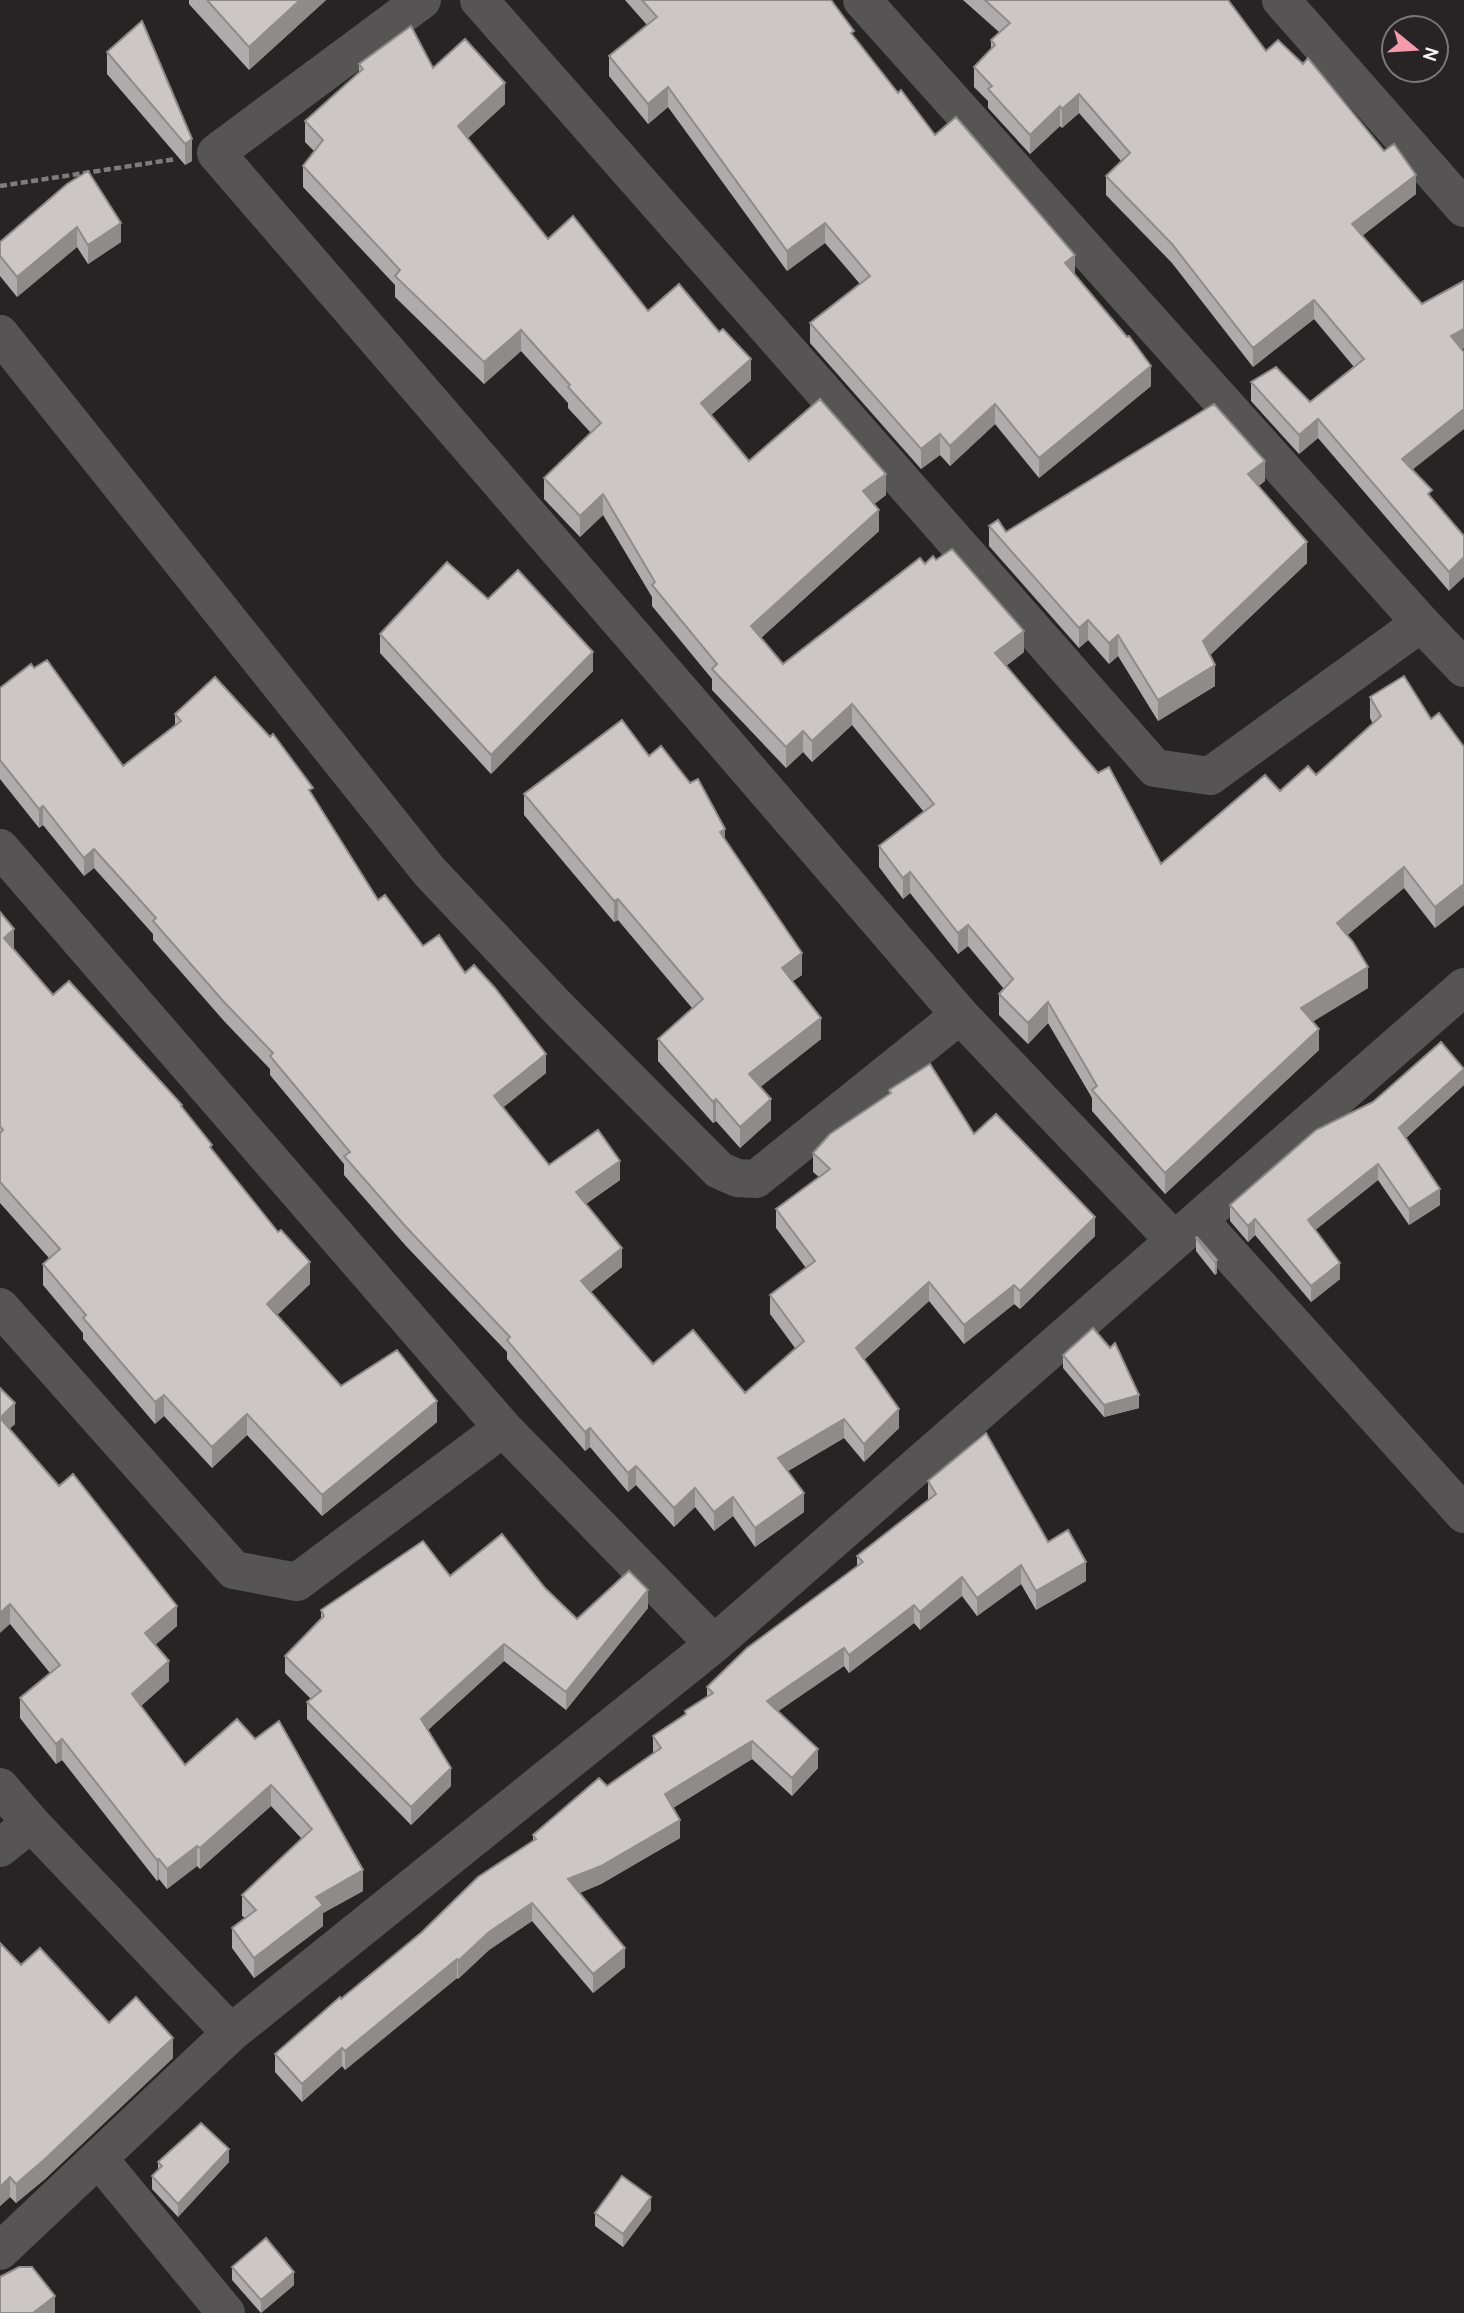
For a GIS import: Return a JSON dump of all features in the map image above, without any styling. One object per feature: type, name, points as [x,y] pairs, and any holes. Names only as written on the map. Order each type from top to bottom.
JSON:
[{"type":"street","points":[[422,0],[216,153],[960,1015],[1187,1230],[1464,1514]]},
{"type":"street","points":[[479,0],[1155,768],[1210,776],[1421,623]]},
{"type":"street","points":[[862,0],[1464,668]]},
{"type":"street","points":[[1281,0],[1464,208]]},
{"type":"street","points":[[0,334],[429,872],[555,1006],[719,1170],[737,1178],[756,1179],[960,1015]]},
{"type":"street","points":[[0,848],[503,1428],[714,1644]]},
{"type":"street","points":[[0,2251],[231,2033],[714,1644],[1464,988]]},
{"type":"street","points":[[0,1307],[234,1570],[297,1582],[503,1428]]},
{"type":"street","points":[[0,1787],[231,2033]]},
{"type":"street","points":[[0,1848],[31,1823]]},
{"type":"street","points":[[99,2159],[226,2313]]},
{"type":"path","points":[[0,186],[216,153]]},
{"type":"building","points":[[207,0],[300,0],[249,47]]},
{"type":"building","points":[[642,0],[831,0],[854,31],[851,33],[898,93],[901,90],[935,135],[956,117],[1075,255],[1065,263],[1127,337],[1129,336],[1151,366],[1039,458],[995,404],[950,446],[940,434],[921,449],[810,323],[870,276],[825,223],[787,251],[668,87],[648,104],[609,56],[657,17]]},
{"type":"building","points":[[985,0],[1228,0],[1266,51],[1278,40],[1303,64],[1308,58],[1384,151],[1394,144],[1416,175],[1352,224],[1422,304],[1464,281],[1464,329],[1451,336],[1464,352],[1464,409],[1402,459],[1432,490],[1428,494],[1464,536],[1464,557],[1449,572],[1318,419],[1299,435],[1251,382],[1276,367],[1310,402],[1364,359],[1314,300],[1253,348],[1172,244],[1106,176],[1130,153],[1079,94],[1062,109],[1060,106],[1030,135],[988,89],[992,86],[974,67],[995,45],[991,40],[1010,23]]},
{"type":"building","points":[[142,21],[192,139],[185,144],[107,52]]},
{"type":"building","points":[[411,26],[433,68],[465,39],[505,83],[458,126],[548,239],[573,216],[648,311],[679,284],[719,332],[723,329],[751,359],[701,403],[749,461],[820,399],[886,474],[863,491],[879,510],[751,626],[783,664],[920,558],[925,564],[933,556],[936,560],[952,549],[1024,631],[995,653],[1098,773],[1109,767],[1161,864],[1265,775],[1280,791],[1308,766],[1316,775],[1381,716],[1370,697],[1404,676],[1431,719],[1439,713],[1464,747],[1464,884],[1435,907],[1404,867],[1337,923],[1353,942],[1368,967],[1301,1008],[1319,1029],[1165,1173],[1092,1090],[1097,1086],[1048,1002],[1028,1023],[999,994],[1013,979],[968,925],[958,933],[910,872],[903,878],[879,846],[934,804],[852,704],[812,741],[803,731],[786,747],[712,669],[717,664],[652,585],[655,582],[603,494],[580,516],[544,478],[601,423],[568,387],[570,385],[521,330],[484,362],[395,276],[400,270],[303,166],[323,140],[305,121],[363,69],[359,64]]},
{"type":"building","points":[[88,171],[121,223],[88,245],[77,227],[17,277],[0,256],[0,242],[67,184]]},
{"type":"building","points":[[1214,404],[1265,461],[1248,474],[1307,542],[1203,641],[1215,665],[1158,700],[1118,635],[1109,643],[1088,620],[1079,628],[989,526],[998,520],[1006,532]]},
{"type":"building","points":[[447,562],[488,599],[518,570],[593,652],[491,755],[380,634]]},
{"type":"building","points":[[47,660],[123,766],[181,721],[175,714],[215,677],[270,737],[273,734],[313,788],[309,790],[378,900],[385,895],[423,946],[439,935],[465,973],[474,965],[495,988],[546,1054],[494,1096],[549,1165],[598,1130],[620,1161],[576,1192],[622,1248],[581,1281],[653,1364],[693,1330],[745,1393],[804,1341],[770,1295],[815,1261],[776,1209],[830,1169],[813,1153],[830,1134],[891,1093],[889,1090],[930,1064],[974,1134],[996,1114],[1095,1217],[1020,1291],[1014,1285],[964,1325],[929,1282],[856,1348],[899,1409],[864,1444],[844,1419],[778,1458],[804,1493],[755,1528],[733,1497],[714,1512],[695,1488],[674,1508],[636,1466],[628,1473],[590,1428],[585,1432],[507,1340],[510,1337],[406,1227],[344,1156],[350,1152],[270,1056],[273,1053],[153,921],[156,918],[94,849],[84,858],[43,806],[39,809],[0,760],[0,688],[31,664],[34,668]]},
{"type":"building","points":[[622,720],[649,756],[661,746],[690,783],[698,779],[725,829],[720,832],[802,953],[782,968],[821,1018],[749,1074],[771,1099],[740,1127],[716,1099],[713,1102],[658,1039],[703,999],[618,899],[614,901],[524,794]]},
{"type":"building","points":[[0,912],[14,929],[4,938],[53,995],[69,981],[182,1105],[212,1145],[210,1147],[278,1232],[281,1230],[310,1262],[267,1304],[341,1386],[397,1350],[437,1401],[322,1495],[247,1414],[212,1447],[164,1395],[155,1402],[83,1318],[86,1315],[43,1264],[60,1249],[0,1182],[0,1133],[3,1130],[0,1126]]},
{"type":"building","points":[[1441,1042],[1464,1069],[1399,1128],[1440,1189],[1409,1209],[1378,1164],[1308,1220],[1340,1263],[1311,1286],[1255,1219],[1248,1226],[1230,1205],[1316,1130],[1373,1102]]},
{"type":"building","points":[[1196,1238],[1217,1260],[1215,1262]]},
{"type":"building","points":[[1093,1328],[1110,1348],[1115,1343],[1139,1395],[1104,1405],[1063,1355]]},
{"type":"building","points":[[0,1388],[15,1403],[0,1418]]},
{"type":"building","points":[[0,1418],[59,1486],[73,1474],[177,1606],[145,1633],[169,1661],[132,1694],[185,1765],[237,1719],[255,1739],[279,1721],[363,1870],[316,1897],[323,1905],[254,1958],[232,1928],[256,1910],[242,1895],[312,1829],[271,1785],[200,1848],[197,1846],[167,1869],[157,1860],[62,1739],[56,1744],[20,1698],[60,1665],[10,1604],[0,1613]]},
{"type":"building","points":[[986,1433],[1048,1542],[1068,1530],[1086,1562],[1036,1591],[1021,1565],[977,1598],[962,1577],[920,1612],[914,1605],[849,1655],[844,1648],[767,1701],[818,1749],[792,1778],[752,1741],[665,1794],[680,1820],[601,1866],[568,1879],[625,1948],[593,1974],[532,1903],[489,1932],[458,1961],[457,1959],[345,2051],[342,2048],[302,2084],[275,2054],[340,1997],[341,1999],[422,1932],[478,1877],[536,1839],[533,1835],[599,1778],[607,1786],[661,1748],[653,1736],[713,1693],[707,1687],[747,1648],[863,1562],[857,1556],[936,1494],[928,1481]]},
{"type":"building","points":[[502,1534],[545,1588],[577,1619],[629,1571],[648,1590],[566,1692],[504,1644],[421,1719],[451,1768],[411,1807],[307,1702],[321,1691],[285,1656],[324,1616],[321,1610],[423,1541],[450,1576]]},
{"type":"building","points":[[0,1943],[21,1965],[40,1948],[109,2023],[136,1997],[173,2038],[16,2184],[10,2177],[0,2187]]},
{"type":"building","points":[[201,2123],[229,2149],[178,2204],[152,2176],[162,2166],[158,2162]]},
{"type":"building","points":[[622,2176],[651,2197],[623,2234],[595,2213]]},
{"type":"building","points":[[266,2238],[294,2272],[261,2300],[232,2267]]},
{"type":"building","points":[[19,2267],[32,2267],[55,2296],[33,2313],[0,2313],[0,2277]]}]
